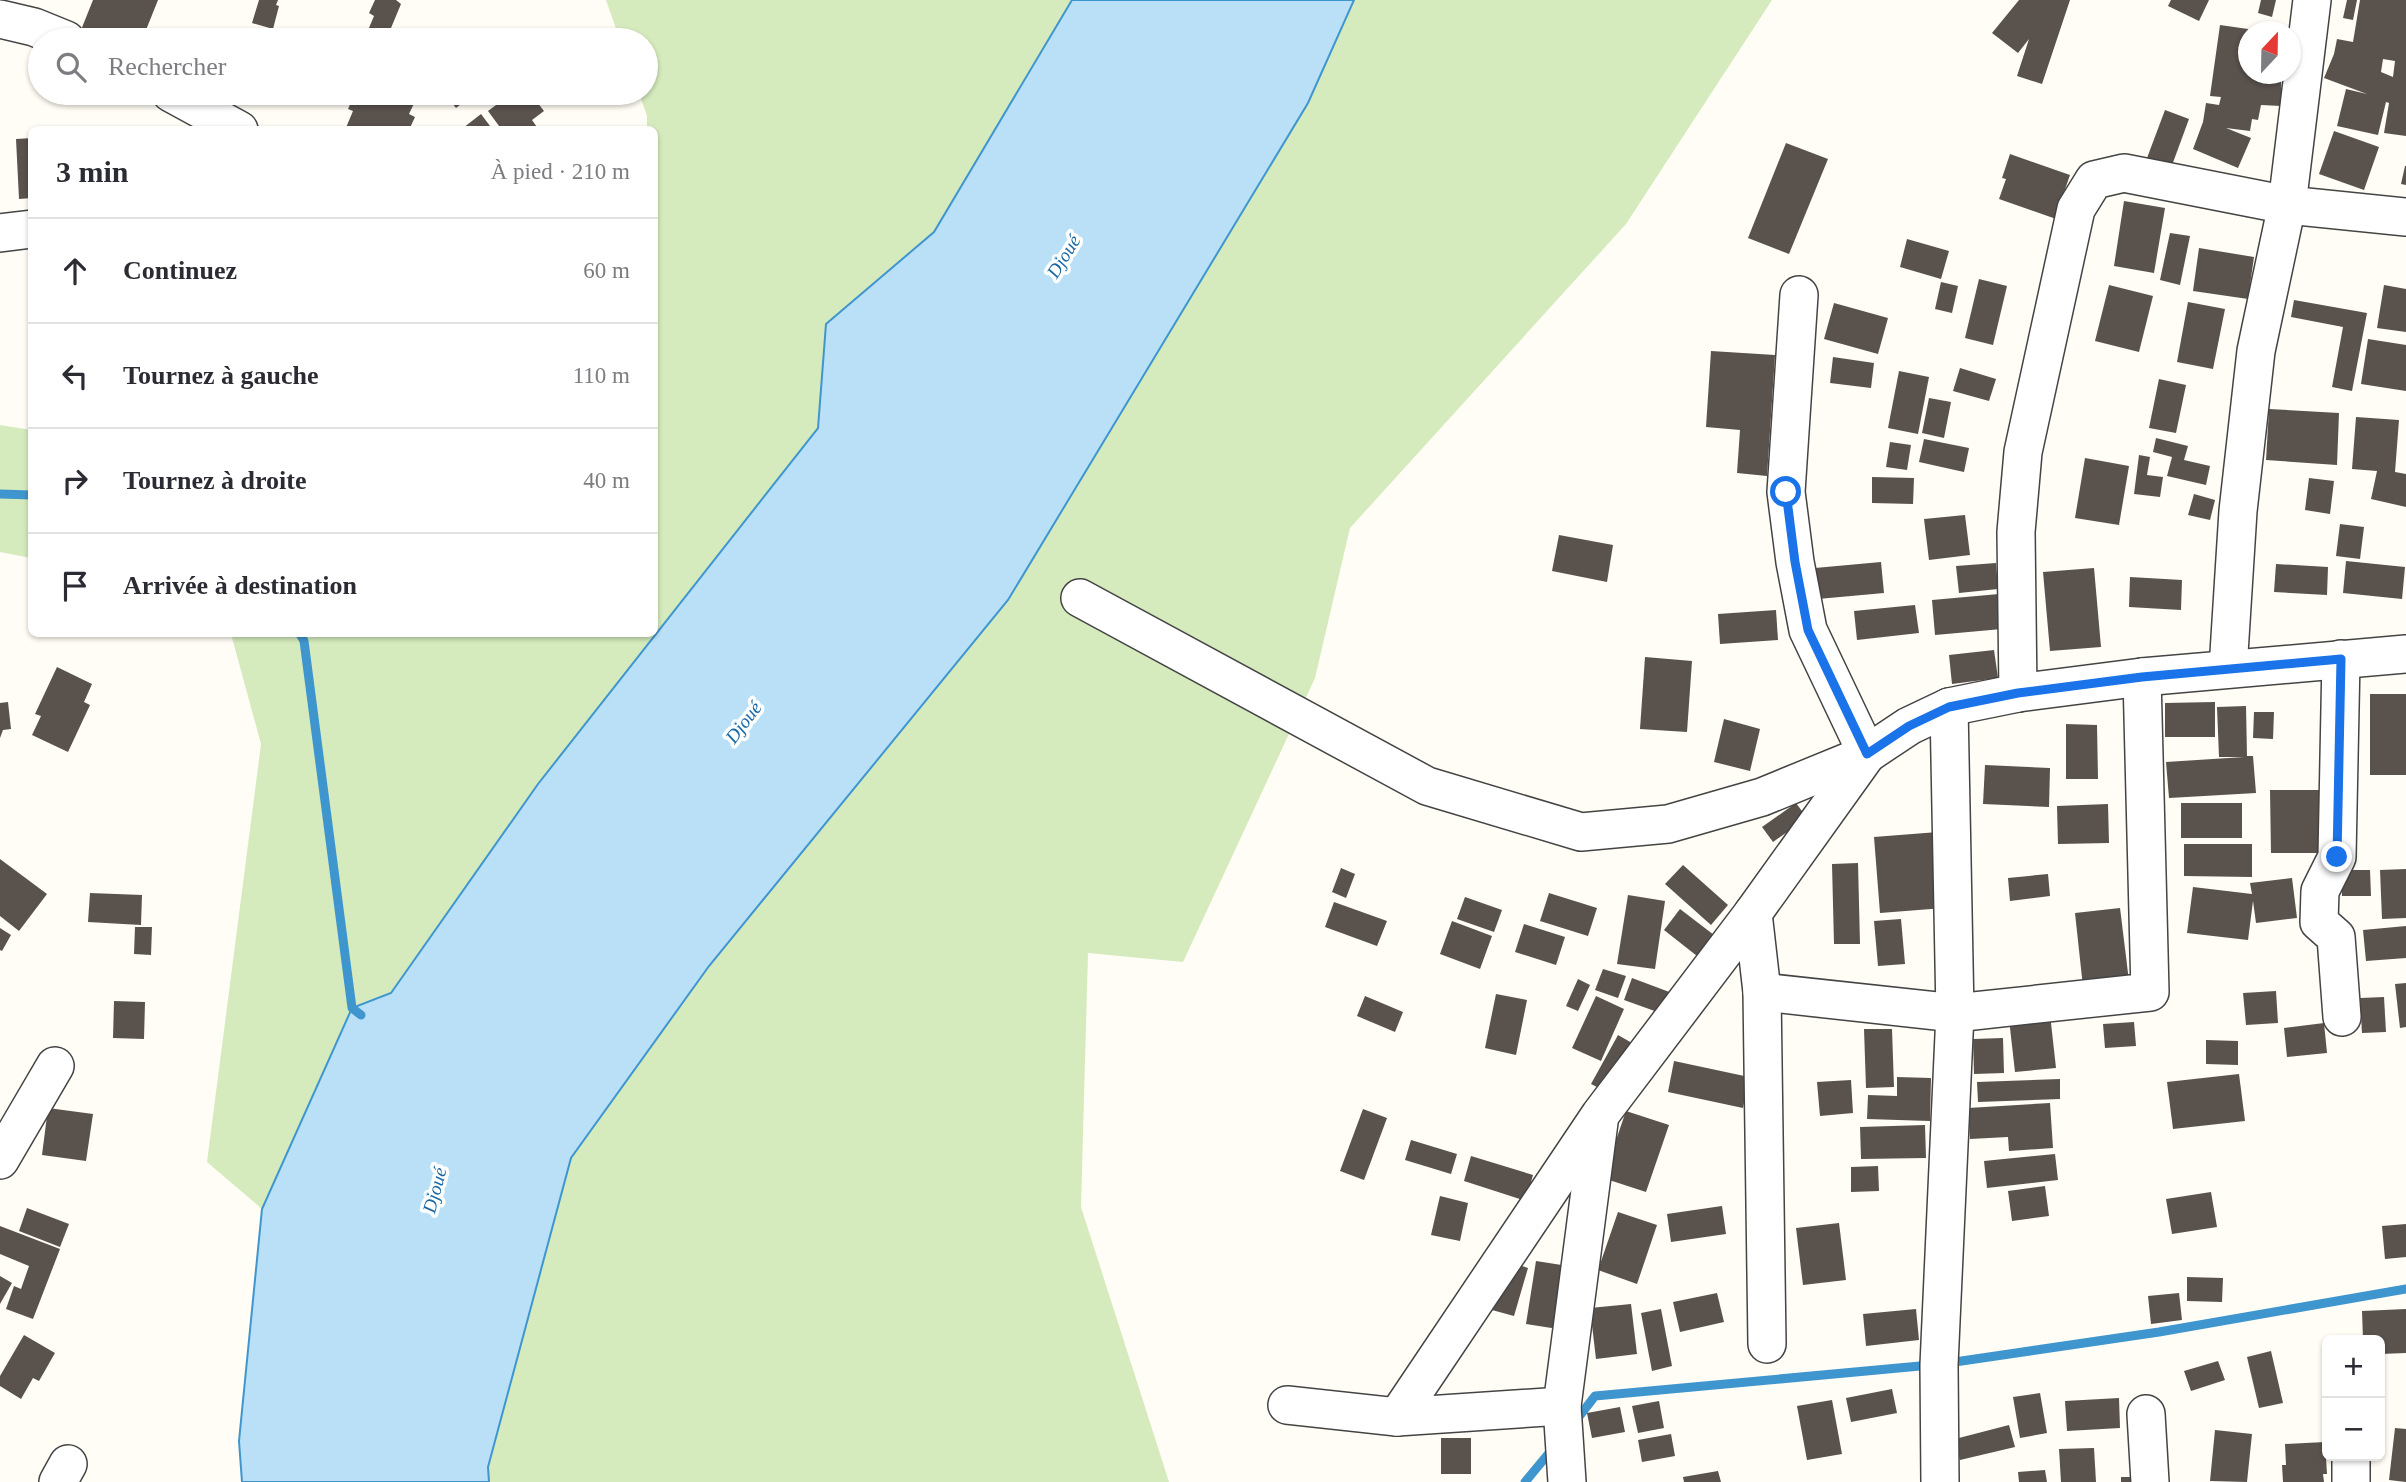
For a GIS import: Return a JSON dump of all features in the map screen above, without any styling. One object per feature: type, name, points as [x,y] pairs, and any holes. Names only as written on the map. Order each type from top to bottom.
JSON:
[{"type":"street","points":[[2228,669],[2238,511],[2256,351],[2287,205],[2312,0]]},
{"type":"street","points":[[193,105],[232,126]]},
{"type":"street","points":[[2018,693],[2017,532],[2023,452],[2076,209],[2094,180],[2124,173],[2287,205],[2406,217]]},
{"type":"street","points":[[0,233],[28,230]]},
{"type":"street","points":[[1799,296],[1786,492],[1795,562],[1808,630],[1867,754]]},
{"type":"street","points":[[1080,598],[1427,786],[1581,832],[1668,824],[1762,797],[1867,754],[1909,726],[1949,707],[2018,693],[2142,677],[2406,654]]},
{"type":"street","points":[[2341,659],[2337,857],[2320,891],[2319,922],[2336,937],[2343,1017]]},
{"type":"street","points":[[1762,992],[1955,1013],[2150,992],[2142,677]]},
{"type":"street","points":[[1940,1482],[1939,1365],[1955,1013],[1949,707]]},
{"type":"street","points":[[1397,1417],[1600,1115],[1753,913],[1867,754]]},
{"type":"street","points":[[1753,913],[1762,992],[1767,1343]]},
{"type":"street","points":[[0,1160],[55,1066]]},
{"type":"street","points":[[1567,1482],[1562,1406],[1600,1115]]},
{"type":"street","points":[[1287,1405],[1397,1417],[1562,1406]]},
{"type":"street","points":[[2146,1414],[2150,1482]]},
{"type":"street","points":[[2351,1461],[2351,1482]]},
{"type":"green space","points":[[606,0],[1072,0],[934,233],[826,324],[818,428],[658,631],[658,126],[647,126],[643,105],[658,105],[658,28],[616,28]]},
{"type":"green space","points":[[1354,0],[1772,0],[1626,224],[1350,528],[1315,678],[1183,962],[1088,953],[1081,1207],[1169,1482],[489,1482],[488,1467],[571,1158],[709,966],[1008,600],[1308,103]]},
{"type":"green space","points":[[0,425],[28,430],[28,557],[0,552]]},
{"type":"green space","points":[[232,637],[654,637],[538,784],[391,993],[352,1008],[262,1209],[207,1162],[261,744]]},
{"type":"water","name":"Djoué","points":[[1072,0],[1354,0],[1308,103],[1008,600],[709,966],[571,1158],[488,1467],[489,1482],[242,1482],[239,1441],[262,1209],[352,1008],[391,993],[538,784],[654,637],[658,637],[658,631],[818,428],[826,324],[934,232]]},
{"type":"building","points":[[93,0],[158,0],[147,28],[82,28]]},
{"type":"building","points":[[259,0],[278,0],[273,28],[252,23]]},
{"type":"building","points":[[375,0],[396,0],[401,4],[391,28],[369,28],[374,16],[369,13]]},
{"type":"building","points":[[2019,0],[2070,0],[2042,84],[2017,76],[2029,39],[2018,53],[1992,33]]},
{"type":"building","points":[[2171,0],[2209,0],[2199,21],[2168,6]]},
{"type":"building","points":[[2261,0],[2276,0],[2272,17],[2258,13]]},
{"type":"building","points":[[2347,0],[2357,0],[2353,20],[2343,18]]},
{"type":"building","points":[[2360,0],[2406,0],[2406,136],[2384,133],[2389,103],[2386,102],[2378,135],[2337,126],[2346,89],[2367,94],[2324,78],[2337,39],[2353,42]],"holes":[[[2383,59],[2395,61],[2393,77],[2381,72]]]},
{"type":"building","points":[[2220,25],[2238,28],[2238,84],[2281,84],[2281,106],[2261,105],[2258,120],[2252,119],[2250,131],[2226,128],[2251,138],[2238,168],[2193,149],[2203,122],[2206,103],[2219,105],[2221,97],[2210,96]]},
{"type":"building","points":[[350,105],[413,105],[409,114],[415,117],[411,126],[347,126],[353,111],[348,109]]},
{"type":"building","points":[[496,105],[539,105],[544,111],[532,120],[536,126],[499,126],[488,111]]},
{"type":"building","points":[[2165,110],[2189,119],[2171,168],[2147,158]]},
{"type":"building","points":[[481,114],[490,126],[466,126]]},
{"type":"building","points":[[2334,131],[2379,147],[2364,190],[2319,174]]},
{"type":"building","points":[[28,138],[28,198],[19,199],[16,139]]},
{"type":"building","points":[[1786,143],[1828,159],[1789,254],[1748,238]]},
{"type":"building","points":[[2010,154],[2070,175],[2059,220],[1999,199]]},
{"type":"building","points":[[2406,166],[2406,185],[2401,184]]},
{"type":"building","points":[[2124,201],[2165,208],[2154,273],[2114,266]]},
{"type":"building","points":[[2170,233],[2190,236],[2180,285],[2160,280]]},
{"type":"building","points":[[1907,239],[1949,251],[1941,279],[1900,267]]},
{"type":"building","points":[[2199,248],[2254,257],[2248,299],[2193,291]]},
{"type":"building","points":[[1979,279],[2007,286],[1993,345],[1965,338]]},
{"type":"building","points":[[1941,282],[1958,286],[1952,313],[1935,309]]},
{"type":"building","points":[[2109,285],[2153,296],[2139,352],[2095,341]]},
{"type":"building","points":[[2384,285],[2406,289],[2406,332],[2377,328]]},
{"type":"building","points":[[2294,300],[2367,313],[2352,391],[2332,387],[2343,327],[2291,317]]},
{"type":"building","points":[[2188,302],[2225,309],[2213,369],[2177,362]]},
{"type":"building","points":[[1834,303],[1888,318],[1878,354],[1824,339]]},
{"type":"building","points":[[2368,339],[2406,345],[2406,391],[2361,384]]},
{"type":"building","points":[[1711,351],[1775,355],[1767,476],[1737,473],[1740,430],[1706,427]]},
{"type":"building","points":[[1833,357],[1874,363],[1871,388],[1830,383]]},
{"type":"building","points":[[1960,368],[1996,379],[1989,401],[1953,391]]},
{"type":"building","points":[[1899,371],[1929,377],[1918,434],[1888,428]]},
{"type":"building","points":[[2159,379],[2186,385],[2176,433],[2149,428]]},
{"type":"building","points":[[1929,398],[1951,402],[1944,438],[1922,433]]},
{"type":"building","points":[[2269,409],[2339,413],[2337,465],[2266,460]]},
{"type":"building","points":[[2356,417],[2399,420],[2395,472],[2406,474],[2406,507],[2371,499],[2377,471],[2352,469]]},
{"type":"building","points":[[2156,438],[2188,446],[2184,460],[2210,466],[2206,485],[2167,476],[2172,457],[2153,452]]},
{"type":"building","points":[[1924,439],[1969,448],[1964,472],[1919,462]]},
{"type":"building","points":[[1890,442],[1911,445],[1907,470],[1886,467]]},
{"type":"building","points":[[2139,455],[2150,457],[2147,475],[2163,477],[2160,497],[2134,494]]},
{"type":"building","points":[[2085,458],[2129,466],[2119,525],[2075,518]]},
{"type":"building","points":[[1872,477],[1914,478],[1913,504],[1872,503]]},
{"type":"building","points":[[2309,478],[2334,481],[2330,514],[2305,510]]},
{"type":"building","points":[[2194,494],[2215,500],[2210,520],[2188,515]]},
{"type":"building","points":[[1965,515],[1970,555],[1929,560],[1924,519]]},
{"type":"building","points":[[2340,524],[2364,527],[2360,559],[2336,556]]},
{"type":"building","points":[[1559,535],[1613,545],[1607,582],[1552,571]]},
{"type":"building","points":[[2346,561],[2405,567],[2402,599],[2343,593]]},
{"type":"building","points":[[1881,562],[1884,593],[1818,599],[1815,568]]},
{"type":"building","points":[[1996,563],[1998,589],[1959,593],[1956,566]]},
{"type":"building","points":[[2276,564],[2328,567],[2327,595],[2274,592]]},
{"type":"building","points":[[2094,568],[2101,647],[2050,651],[2043,572]]},
{"type":"building","points":[[2130,577],[2182,580],[2181,610],[2129,607]]},
{"type":"building","points":[[1999,594],[2002,629],[1935,635],[1932,600]]},
{"type":"building","points":[[1915,605],[1919,633],[1857,640],[1854,611]]},
{"type":"building","points":[[1776,610],[1778,640],[1720,644],[1718,614]]},
{"type":"building","points":[[1994,650],[1998,678],[1952,684],[1949,655]]},
{"type":"building","points":[[1645,657],[1692,661],[1687,732],[1640,729]]},
{"type":"building","points":[[57,667],[92,684],[84,702],[90,705],[68,752],[32,735],[41,716],[35,714]]},
{"type":"building","points":[[2370,694],[2406,694],[2406,775],[2370,775]]},
{"type":"building","points":[[8,702],[11,729],[3,730],[0,738],[0,703]]},
{"type":"building","points":[[2215,702],[2215,737],[2165,737],[2165,703]]},
{"type":"building","points":[[2246,706],[2247,756],[2253,756],[2256,793],[2169,798],[2166,762],[2244,757],[2219,757],[2217,707]]},
{"type":"building","points":[[2254,712],[2274,712],[2273,739],[2253,738]]},
{"type":"building","points":[[1724,719],[1760,729],[1750,771],[1714,762]]},
{"type":"building","points":[[2066,724],[2097,725],[2098,779],[2066,779]]},
{"type":"building","points":[[1985,765],[2050,768],[2049,807],[1983,804]]},
{"type":"building","points":[[2270,790],[2323,790],[2323,853],[2271,853]]},
{"type":"building","points":[[1796,803],[1807,818],[1773,842],[1762,827]]},
{"type":"building","points":[[2181,803],[2242,803],[2242,838],[2181,838]]},
{"type":"building","points":[[2108,804],[2109,843],[2058,844],[2057,806]]},
{"type":"building","points":[[1938,832],[1944,908],[1880,913],[1874,837]]},
{"type":"building","points":[[2184,844],[2252,844],[2252,877],[2184,876]]},
{"type":"building","points":[[0,859],[47,894],[19,931],[0,916]]},
{"type":"building","points":[[1858,863],[1860,944],[1834,944],[1832,864]]},
{"type":"building","points":[[1683,865],[1728,905],[1711,925],[1665,884]]},
{"type":"building","points":[[1341,868],[1355,874],[1346,898],[1332,892]]},
{"type":"building","points":[[2406,869],[2406,918],[2382,919],[2380,870]]},
{"type":"building","points":[[2341,870],[2370,870],[2371,896],[2342,896]]},
{"type":"building","points":[[2048,874],[2050,896],[2010,901],[2008,878]]},
{"type":"building","points":[[2292,878],[2297,918],[2256,923],[2253,901],[2248,940],[2187,933],[2193,887],[2252,894],[2250,883]]},
{"type":"building","points":[[90,893],[142,895],[141,925],[88,922]]},
{"type":"building","points":[[1549,893],[1597,908],[1588,936],[1540,921]]},
{"type":"building","points":[[1628,895],[1665,901],[1655,969],[1617,964]]},
{"type":"building","points":[[1465,897],[1502,910],[1494,932],[1457,919]]},
{"type":"building","points":[[1334,902],[1387,921],[1377,946],[1325,927]]},
{"type":"building","points":[[2120,908],[2129,981],[2083,987],[2075,913]]},
{"type":"building","points":[[1680,909],[1714,935],[1697,956],[1664,930]]},
{"type":"building","points":[[1901,919],[1905,964],[1878,966],[1874,921]]},
{"type":"building","points":[[1452,921],[1492,936],[1480,969],[1440,954]]},
{"type":"building","points":[[1524,924],[1565,937],[1556,965],[1515,952]]},
{"type":"building","points":[[2406,926],[2406,958],[2366,961],[2363,930]]},
{"type":"building","points":[[135,927],[152,927],[151,955],[134,954]]},
{"type":"building","points":[[0,928],[11,935],[2,951],[0,950]]},
{"type":"building","points":[[1603,969],[1626,976],[1618,998],[1595,990]]},
{"type":"building","points":[[1632,978],[1672,993],[1663,1014],[1624,1000]]},
{"type":"building","points":[[1578,979],[1590,985],[1578,1011],[1566,1006]]},
{"type":"building","points":[[2406,983],[2406,1027],[2400,1028],[2395,984]]},
{"type":"building","points":[[2276,991],[2278,1023],[2246,1025],[2243,993]]},
{"type":"building","points":[[1496,994],[1527,1000],[1516,1055],[1485,1048]]},
{"type":"building","points":[[1365,996],[1403,1012],[1395,1032],[1357,1016]]},
{"type":"building","points":[[1596,996],[1624,1009],[1601,1061],[1572,1048]]},
{"type":"building","points":[[2384,997],[2386,1032],[2362,1033],[2360,998]]},
{"type":"building","points":[[114,1001],[145,1002],[144,1039],[113,1038]]},
{"type":"building","points":[[2050,1014],[2056,1068],[2015,1072],[2009,1019]]},
{"type":"building","points":[[2134,1022],[2136,1046],[2105,1048],[2103,1024]]},
{"type":"building","points":[[2324,1023],[2327,1053],[2287,1057],[2284,1028]]},
{"type":"building","points":[[1864,1029],[1892,1029],[1894,1087],[1866,1088]]},
{"type":"building","points":[[1618,1035],[1632,1043],[1605,1091],[1591,1084]]},
{"type":"building","points":[[2003,1038],[2004,1073],[1974,1074],[1973,1039]]},
{"type":"building","points":[[2206,1040],[2238,1041],[2238,1065],[2206,1064]]},
{"type":"building","points":[[1674,1061],[1749,1077],[1743,1108],[1668,1092]]},
{"type":"building","points":[[2239,1074],[2245,1121],[2173,1129],[2167,1082]]},
{"type":"building","points":[[1897,1077],[1931,1078],[1930,1121],[1867,1119],[1868,1095],[1897,1096]]},
{"type":"building","points":[[2060,1079],[2060,1099],[1978,1102],[1977,1082]]},
{"type":"building","points":[[1851,1080],[1853,1113],[1820,1116],[1817,1082]]},
{"type":"building","points":[[2050,1103],[2053,1148],[2009,1151],[2008,1137],[1970,1139],[1968,1108]]},
{"type":"building","points":[[48,1108],[93,1114],[86,1161],[42,1155]]},
{"type":"building","points":[[1363,1109],[1387,1118],[1364,1180],[1340,1171]]},
{"type":"building","points":[[1626,1111],[1669,1125],[1646,1192],[1603,1178]]},
{"type":"building","points":[[1925,1125],[1926,1158],[1861,1159],[1860,1127]]},
{"type":"building","points":[[1411,1140],[1457,1154],[1451,1174],[1405,1160]]},
{"type":"building","points":[[2055,1154],[2058,1180],[1987,1188],[1984,1161]]},
{"type":"building","points":[[1471,1156],[1533,1175],[1526,1201],[1464,1181]]},
{"type":"building","points":[[1878,1166],[1879,1191],[1851,1192],[1851,1167]]},
{"type":"building","points":[[2045,1186],[2049,1216],[2012,1221],[2008,1191]]},
{"type":"building","points":[[2211,1192],[2217,1227],[2172,1234],[2166,1199]]},
{"type":"building","points":[[1440,1196],[1468,1203],[1460,1241],[1431,1235]]},
{"type":"building","points":[[1722,1206],[1726,1234],[1671,1242],[1667,1214]]},
{"type":"building","points":[[27,1208],[69,1224],[60,1247],[19,1231]]},
{"type":"building","points":[[1618,1212],[1657,1225],[1637,1284],[1598,1270]]},
{"type":"building","points":[[1839,1223],[1846,1280],[1803,1285],[1796,1228]]},
{"type":"building","points":[[2406,1224],[2406,1257],[2385,1259],[2382,1226]]},
{"type":"building","points":[[0,1226],[60,1249],[33,1319],[6,1309],[14,1286],[21,1289],[29,1266],[0,1254]]},
{"type":"building","points":[[1506,1261],[1528,1268],[1514,1316],[1492,1310]]},
{"type":"building","points":[[1536,1261],[1568,1266],[1558,1329],[1526,1324]]},
{"type":"building","points":[[0,1276],[12,1283],[0,1304]]},
{"type":"building","points":[[2187,1277],[2223,1278],[2222,1302],[2187,1301]]},
{"type":"building","points":[[1717,1293],[1724,1322],[1680,1332],[1673,1302]]},
{"type":"building","points":[[2179,1293],[2182,1320],[2151,1324],[2148,1296]]},
{"type":"building","points":[[1631,1304],[1637,1354],[1596,1359],[1590,1308]]},
{"type":"building","points":[[1661,1309],[1672,1366],[1652,1371],[1641,1313]]},
{"type":"building","points":[[1916,1309],[1919,1340],[1866,1346],[1863,1314]]},
{"type":"building","points":[[2406,1309],[2406,1353],[2385,1354],[2385,1335],[2363,1335],[2362,1311]]},
{"type":"building","points":[[24,1335],[55,1353],[39,1381],[33,1378],[21,1399],[0,1386],[0,1376]]},
{"type":"building","points":[[2271,1351],[2283,1403],[2259,1408],[2247,1357]]},
{"type":"building","points":[[2218,1361],[2225,1380],[2191,1391],[2184,1371]]},
{"type":"building","points":[[1892,1389],[1897,1413],[1851,1422],[1846,1398]]},
{"type":"building","points":[[2040,1393],[2047,1433],[2020,1438],[2013,1397]]},
{"type":"building","points":[[2119,1398],[2120,1428],[2067,1431],[2065,1401]]},
{"type":"building","points":[[1832,1400],[1842,1454],[1807,1460],[1797,1406]]},
{"type":"building","points":[[1659,1401],[1664,1428],[1638,1433],[1632,1406]]},
{"type":"building","points":[[1620,1407],[1625,1432],[1592,1438],[1587,1413]]},
{"type":"building","points":[[2009,1425],[2015,1447],[1960,1460],[1955,1439]]},
{"type":"building","points":[[2395,1428],[2406,1429],[2406,1482],[2389,1480]]},
{"type":"building","points":[[2215,1430],[2252,1434],[2247,1482],[2210,1481]]},
{"type":"building","points":[[1671,1434],[1675,1456],[1642,1462],[1638,1440]]},
{"type":"building","points":[[1441,1438],[1471,1438],[1471,1474],[1441,1474]]},
{"type":"building","points":[[2322,1442],[2322,1461],[2326,1461],[2327,1474],[2323,1474],[2324,1482],[2283,1482],[2282,1465],[2286,1465],[2285,1444]]},
{"type":"building","points":[[2094,1448],[2096,1482],[2061,1482],[2059,1449]]},
{"type":"building","points":[[2045,1470],[2047,1482],[2019,1482],[2018,1472]]},
{"type":"building","points":[[1718,1471],[1721,1482],[1684,1482],[1683,1477]]},
{"type":"building","points":[[2121,1477],[2135,1477],[2135,1482],[2121,1482]]},
{"type":"waterway","points":[[0,494],[28,495]]},
{"type":"waterway","points":[[302,637],[352,1008],[361,1015]]},
{"type":"waterway","points":[[1948,1363],[2159,1332],[2406,1289]]},
{"type":"waterway","points":[[1574,1423],[1595,1396],[1931,1365]]},
{"type":"waterway","points":[[1525,1482],[1554,1447]]},
{"type":"route","points":[[1786,492],[1795,562],[1808,630],[1867,754],[1909,726],[1949,707],[2018,693],[2142,677],[2341,659],[2337,857]]}]
